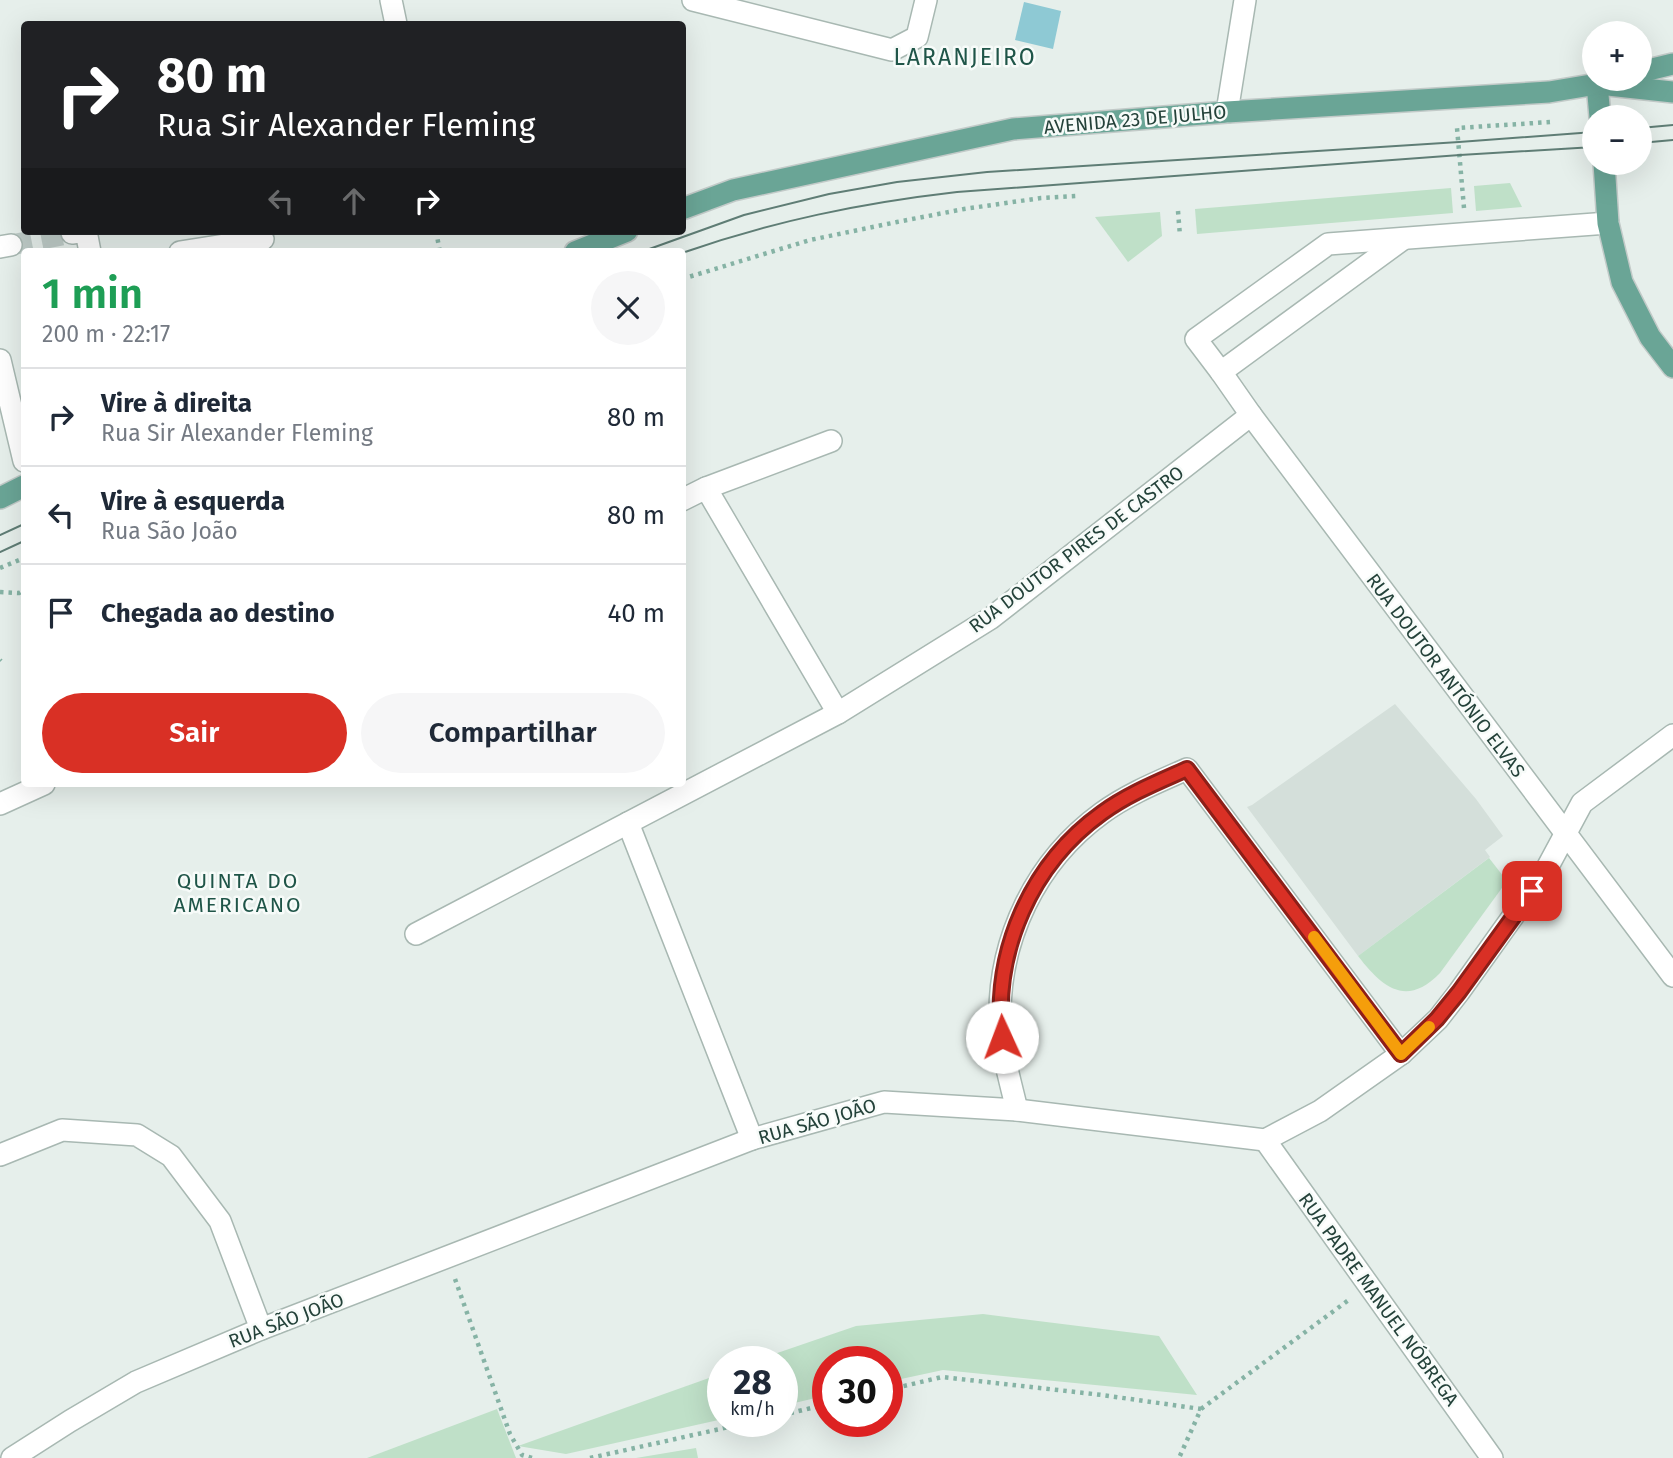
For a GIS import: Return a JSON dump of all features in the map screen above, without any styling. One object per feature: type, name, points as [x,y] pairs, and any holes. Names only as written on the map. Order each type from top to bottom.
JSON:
[{"type":"main road","points":[[1652,68],[1673,64]]},
{"type":"main road","name":"AVENIDA 23 DE JULHO","points":[[686,208],[733,190],[1013,129],[1227,112],[1549,92],[1582,86]]},
{"type":"main road","name":"AVENIDA 23 DE JULHO","points":[[1652,89],[1673,92]]},
{"type":"main road","points":[[1605,175],[1608,223],[1622,282],[1650,337],[1673,367]]},
{"type":"main road","points":[[585,248],[617,235]]},
{"type":"main road","points":[[0,498],[21,488]]},
{"type":"street","points":[[391,0],[395,21]]},
{"type":"street","points":[[693,0],[892,50],[917,37],[926,0]]},
{"type":"street","points":[[1227,112],[1245,0]]},
{"type":"street","points":[[1221,372],[1403,239],[1608,223]]},
{"type":"street","points":[[189,244],[263,239]]},
{"type":"street","name":"RUA DOUTOR ANTÓNIO ELVAS","points":[[1403,239],[1328,244],[1196,339],[1673,976]]},
{"type":"street","points":[[0,360],[21,448]]},
{"type":"street","name":"RUA DOUTOR PIRES DE CASTRO","points":[[416,934],[838,713],[990,618],[1251,415]]},
{"type":"street","points":[[686,498],[831,441]]},
{"type":"street","points":[[706,488],[838,713]]},
{"type":"street","points":[[1265,1140],[1320,1111],[1401,1054],[1437,1019],[1546,870],[1582,803],[1673,734]]},
{"type":"street","points":[[1017,1110],[1003,1052],[1001,992],[1013,933],[1024,905],[1039,878],[1078,832],[1128,797],[1187,769],[1401,1054]]},
{"type":"street","points":[[0,804],[37,787]]},
{"type":"street","points":[[628,823],[752,1139]]},
{"type":"street","name":"RUA SÃO JOÃO","points":[[12,1458],[136,1382],[261,1329],[752,1139],[884,1102],[1017,1110],[1265,1140]]},
{"type":"street","points":[[0,1155],[62,1130],[137,1135],[171,1156],[220,1221],[261,1329]]},
{"type":"street","name":"RUA PADRE MANUEL NÓBREGA","points":[[1265,1140],[1492,1458]]},
{"type":"path","points":[[1465,216],[1457,128],[1551,122]]},
{"type":"path","points":[[686,278],[810,240],[964,209],[1076,196]]},
{"type":"path","points":[[1178,211],[1180,236]]},
{"type":"path","points":[[0,568],[21,559]]},
{"type":"path","points":[[0,593],[21,592]]},
{"type":"path","points":[[447,1258],[510,1434],[522,1455],[532,1458]]},
{"type":"path","points":[[1179,1458],[1201,1409],[1369,1284]]},
{"type":"path","points":[[903,1386],[942,1377],[1201,1409]]},
{"type":"path","points":[[590,1458],[707,1432]]},
{"type":"shaded area","points":[[1395,704],[1476,799],[1503,836],[1485,850],[1490,857],[1358,956],[1247,807]]},
{"type":"green space","points":[[1510,183],[1522,207],[1476,211],[1474,186]]},
{"type":"green space","points":[[1451,188],[1453,213],[1197,234],[1195,209]]},
{"type":"green space","points":[[1160,212],[1162,236],[1128,262],[1095,217]]},
{"type":"green space","points":[[1489,858],[1507,881],[1440,973],[1428,984],[1405,991],[1395,989],[1376,977],[1358,956]]},
{"type":"green space","points":[[983,1314],[1159,1336],[1197,1395],[943,1370],[903,1379],[903,1346],[812,1346],[812,1399],[798,1402],[798,1346],[856,1326]]},
{"type":"green space","points":[[707,1379],[707,1423],[566,1454],[518,1446]]},
{"type":"green space","points":[[497,1409],[516,1458],[367,1458]]},
{"type":"green space","points":[[696,1448],[698,1458],[636,1458]]},
{"type":"water","points":[[1024,2],[1061,11],[1053,49],[1015,40]]},
{"type":"tunnel","points":[[11,245],[62,235]]},
{"type":"tram line","points":[[1652,127],[1673,125]]},
{"type":"tram line","points":[[652,248],[744,215],[829,194],[897,182],[987,172],[1582,133]]},
{"type":"tram line","points":[[1652,142],[1673,140]]},
{"type":"tram line","points":[[686,252],[818,215],[957,192],[1582,148]]},
{"type":"tram line","points":[[0,535],[21,525]]},
{"type":"tram line","points":[[0,552],[21,542]]},
{"type":"slow traffic","points":[[1314,937],[1401,1054],[1429,1027]]},
{"type":"district","name":"LARANJEIRO","points":[[965,57]]},
{"type":"district","name":"QUINTA DO AMERICANO","points":[[238,893]]},
{"type":"route","points":[[1002,1037],[1001,992],[1005,962],[1024,905],[1039,878],[1078,832],[1102,813],[1128,797],[1187,769],[1401,1054],[1437,1019],[1459,992],[1532,891]]}]
